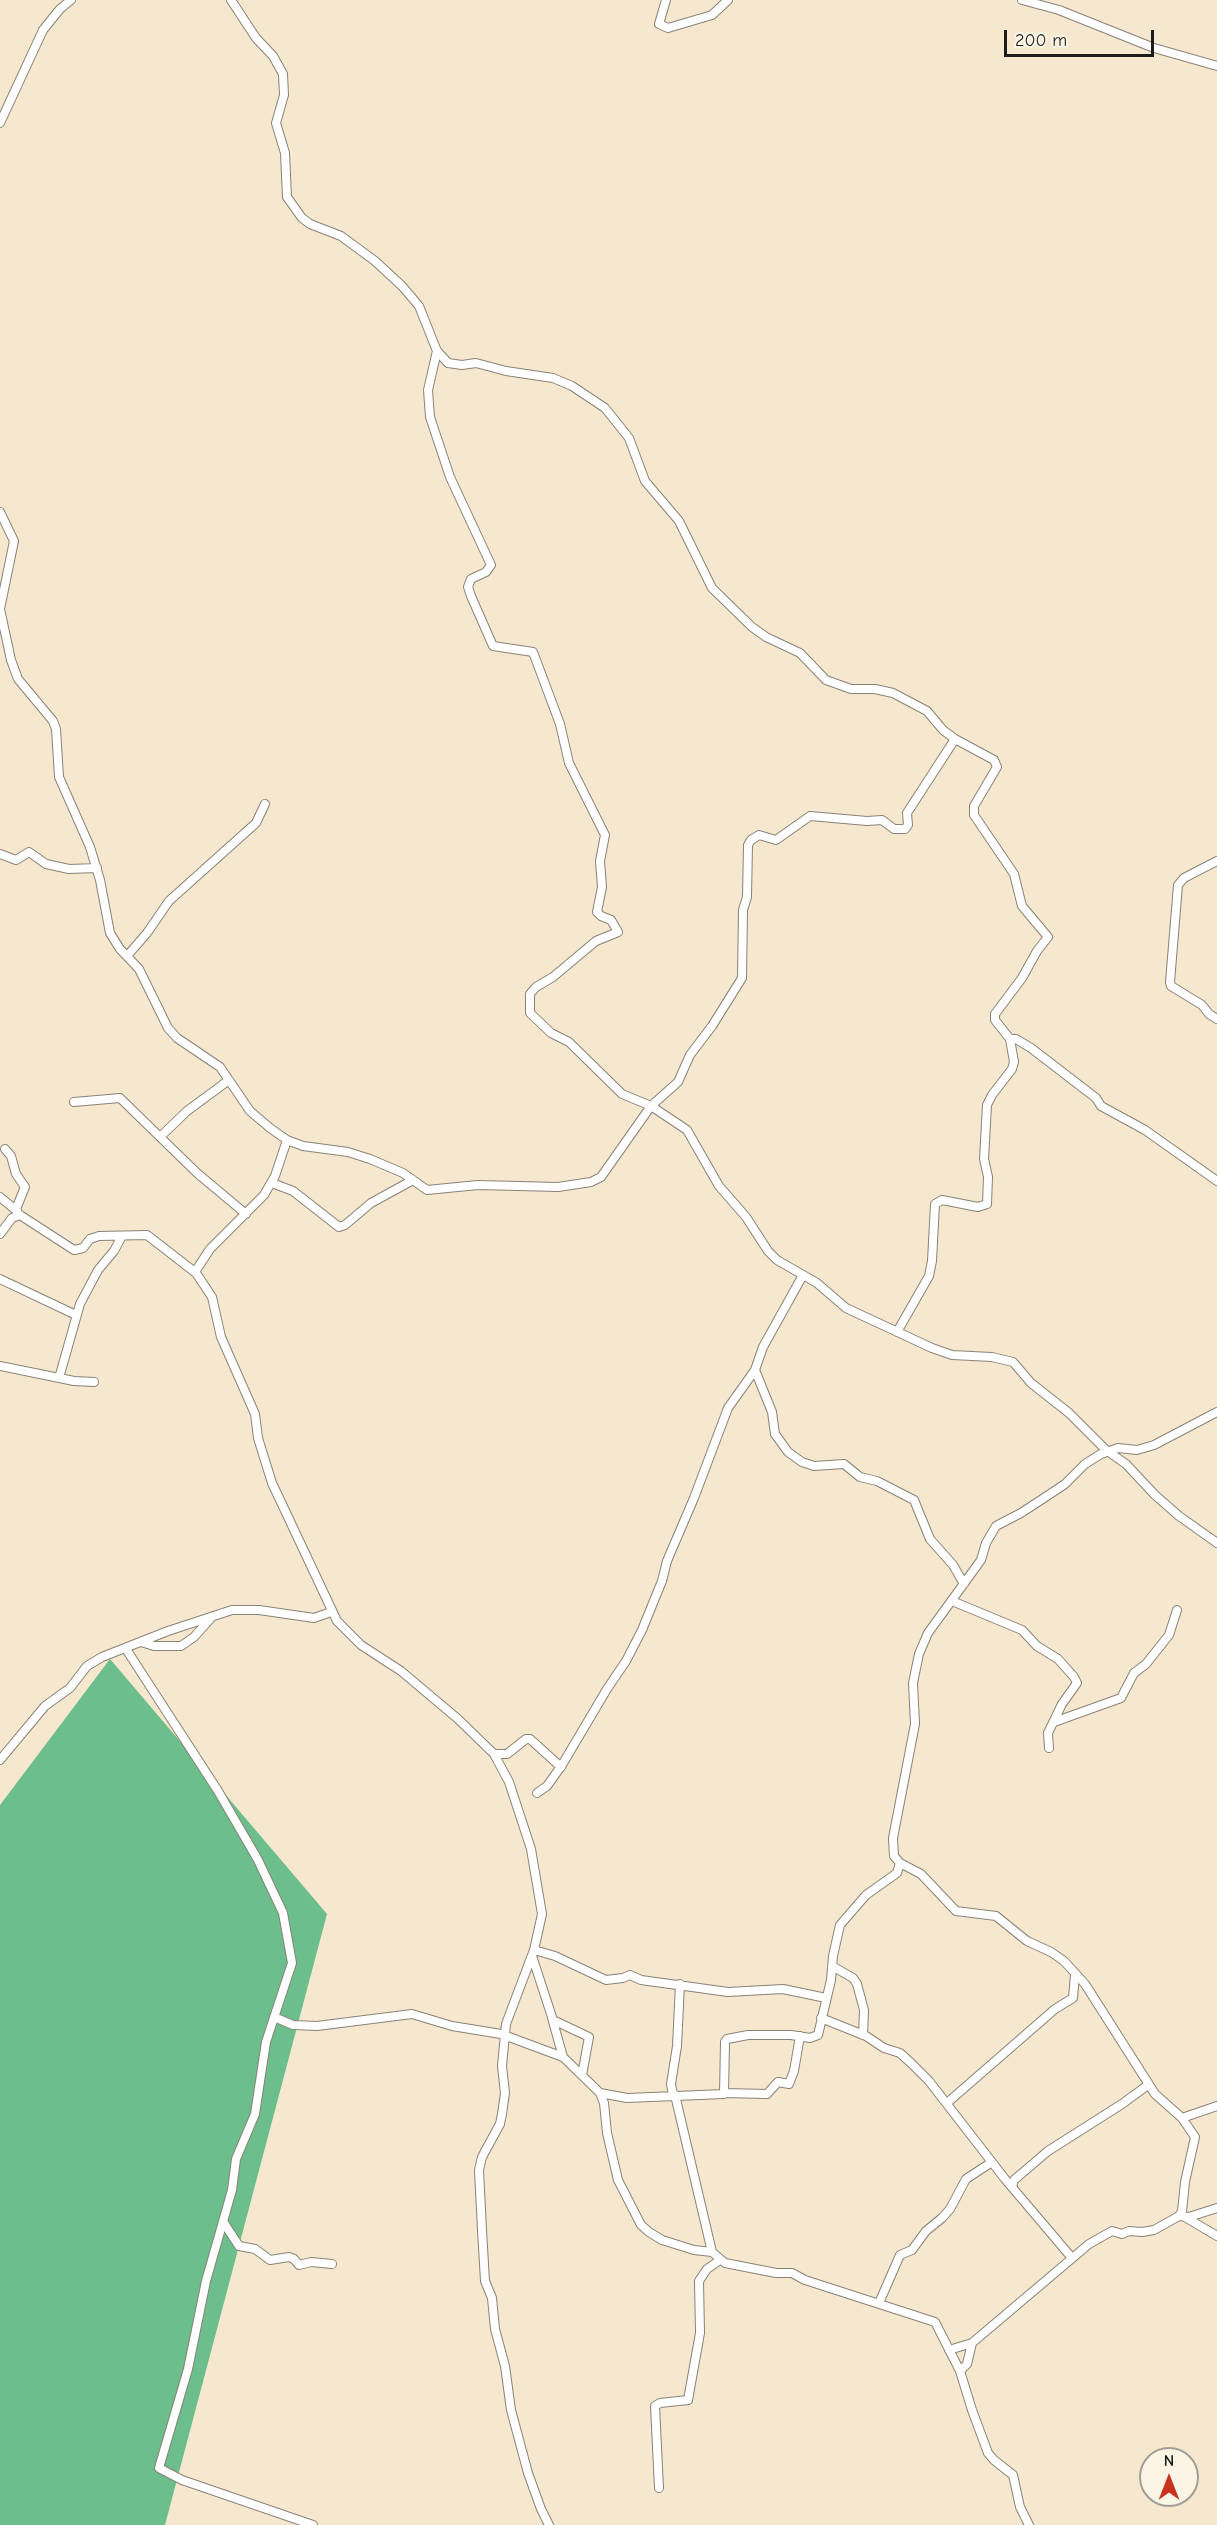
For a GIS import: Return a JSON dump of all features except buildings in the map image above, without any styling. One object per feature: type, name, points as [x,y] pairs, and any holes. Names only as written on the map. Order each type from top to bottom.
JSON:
[{"type":"street","points":[[0,123],[43,30],[60,9],[71,0]]},
{"type":"street","points":[[231,0],[257,40],[273,56],[284,74],[284,95],[276,123],[285,153],[286,192],[292,206],[306,222],[332,231],[352,243],[402,286],[419,306],[437,351],[441,357],[453,365],[476,363],[506,371],[553,378],[572,386],[597,402],[629,438],[645,481],[679,521],[707,580],[738,616],[766,637],[800,653],[826,680],[851,689],[875,689],[898,695],[927,711],[943,730],[992,759],[997,767],[974,806],[973,813],[1014,874],[1022,906],[1048,937],[1022,978],[995,1014],[995,1020],[1010,1039],[1014,1066],[987,1105],[984,1159],[988,1178],[987,1204],[978,1207],[942,1200],[934,1204],[933,1261],[929,1276],[897,1332]]},
{"type":"street","points":[[666,0],[659,24],[668,28],[712,15],[728,0]]},
{"type":"street","points":[[1022,0],[1059,10],[1155,48],[1217,66]]},
{"type":"street","points":[[437,351],[428,390],[430,417],[450,477],[490,565],[486,572],[471,579],[468,587],[493,646],[533,652],[560,724],[569,763],[604,835],[600,861],[602,887],[597,912],[611,920],[618,932],[596,941],[553,977],[536,987],[530,994],[529,1011],[551,1033],[569,1042],[622,1094],[651,1106],[672,1119],[692,1136],[719,1185],[777,1260],[817,1283],[846,1308],[897,1332],[952,1355],[992,1357],[1013,1362],[1031,1383],[1069,1413],[1108,1451],[1126,1464],[1134,1475],[1179,1516],[1217,1543]]},
{"type":"street","points":[[0,512],[15,541],[0,609],[9,653],[18,679],[55,725],[58,734],[59,777],[87,839],[96,868],[108,928],[120,949],[146,980],[172,1034],[220,1067],[256,1118],[287,1140],[303,1146],[348,1152],[370,1159],[429,1190],[478,1185],[558,1187],[591,1182],[605,1173],[651,1106],[678,1082],[690,1055],[712,1026],[742,978],[743,910],[747,897],[748,845],[751,840],[759,834],[776,840],[810,816],[867,821],[882,820],[894,829],[905,829],[908,825],[907,813],[956,739]]},
{"type":"street","points":[[127,956],[147,933],[169,901],[256,823],[265,804]]},
{"type":"street","points":[[0,854],[16,860],[28,852],[46,864],[69,868],[96,868]]},
{"type":"street","points":[[1217,861],[1184,878],[1178,885],[1170,982],[1171,986],[1202,1005],[1217,1020]]},
{"type":"street","points":[[1010,1039],[1016,1039],[1031,1048],[1096,1098],[1101,1106],[1145,1130],[1217,1180]]},
{"type":"street","points":[[160,1137],[187,1112],[229,1080]]},
{"type":"street","points":[[74,1102],[119,1097],[214,1188],[246,1214]]},
{"type":"street","points":[[195,1272],[210,1249],[246,1214],[272,1183],[287,1140]]},
{"type":"street","points":[[0,1234],[18,1212],[25,1187],[16,1174],[13,1160],[5,1149]]},
{"type":"street","points":[[272,1183],[282,1184],[293,1191],[339,1227],[345,1225],[376,1200],[413,1180]]},
{"type":"street","points":[[0,1197],[74,1250],[83,1248],[93,1238],[149,1236],[195,1272],[212,1297],[221,1337],[255,1414],[258,1438],[273,1483],[314,1568],[331,1612],[347,1634],[401,1671],[458,1719],[494,1754],[514,1793],[531,1849],[542,1914],[533,1953],[508,2016],[502,2066],[505,2093],[502,2114],[497,2130],[482,2157],[479,2170],[485,2281],[492,2298],[495,2330],[505,2366],[511,2410],[528,2473],[549,2525]]},
{"type":"street","points":[[59,1378],[76,1315],[98,1270],[114,1251],[122,1236]]},
{"type":"street","points":[[537,1793],[547,1786],[561,1767],[626,1661],[642,1630],[728,1408],[755,1370],[763,1347],[803,1275]]},
{"type":"street","points":[[0,1279],[76,1315]]},
{"type":"street","points":[[0,1366],[59,1378],[94,1382]]},
{"type":"street","points":[[755,1370],[772,1412],[775,1434],[788,1452],[814,1466],[844,1464],[860,1477],[877,1481],[914,1500],[930,1539],[953,1564],[964,1584]]},
{"type":"street","points":[[1182,2216],[1185,2182],[1195,2141],[1194,2135],[1182,2118],[1163,2103],[1148,2085],[1084,1984],[1060,1958],[1027,1941],[996,1916],[956,1911],[921,1874],[900,1863],[894,1856],[893,1838],[915,1724],[913,1683],[923,1640],[981,1560],[994,1527],[1065,1484],[1085,1464],[1108,1451],[1118,1448],[1142,1449],[1154,1445],[1217,1412]]},
{"type":"street","points":[[952,1601],[1022,1630],[1037,1646],[1070,1671],[1077,1683],[1062,1704],[1048,1733],[1049,1748]]},
{"type":"street","points":[[0,1760],[45,1706],[70,1688],[87,1666],[141,1642],[236,1610],[259,1610],[310,1617],[319,1617],[331,1612]]},
{"type":"street","points":[[1054,1722],[1121,1698],[1134,1673],[1154,1655],[1168,1635],[1177,1610]]},
{"type":"street","points":[[141,1642],[154,1646],[181,1646],[194,1637],[213,1617]]},
{"type":"street","points":[[126,1649],[218,1791],[279,1904],[292,1963],[266,2042],[255,2114],[240,2146],[224,2223],[206,2281],[188,2369],[159,2468],[182,2480],[312,2525]]},
{"type":"street","points":[[494,1754],[507,1754],[526,1739],[530,1739],[561,1767]]},
{"type":"street","points":[[725,2093],[725,2042],[727,2039],[748,2035],[810,2038],[818,2035],[831,1980],[840,1925],[866,1895],[897,1873],[900,1863]]},
{"type":"street","points":[[533,1953],[555,1956],[606,1980],[630,1975],[642,1980],[728,1992],[783,1989],[826,1998]]},
{"type":"street","points":[[533,1953],[563,2057]]},
{"type":"street","points":[[832,1966],[853,1978],[857,1984],[864,2010],[863,2035]]},
{"type":"street","points":[[947,2103],[1055,2009],[1073,1998],[1075,1975]]},
{"type":"street","points":[[680,1984],[677,2046],[671,2084],[712,2252],[720,2260],[730,2264],[776,2273],[792,2273],[805,2280],[879,2302],[934,2322],[960,2371],[988,2453],[1013,2475],[1020,2507],[1029,2525]]},
{"type":"street","points":[[274,2018],[293,2025],[317,2026],[412,2014],[452,2026],[505,2035],[563,2057],[600,2093],[618,2180],[640,2224],[662,2240],[699,2252],[712,2252]]},
{"type":"street","points":[[552,2018],[589,2037],[582,2075]]},
{"type":"street","points":[[821,2018],[863,2035],[905,2057],[929,2081],[992,2162],[1072,2258]]},
{"type":"street","points":[[600,2093],[627,2098],[725,2093],[767,2094],[777,2082],[789,2084],[794,2071],[800,2036]]},
{"type":"street","points":[[1011,2183],[1048,2151],[1148,2085]]},
{"type":"street","points":[[1182,2118],[1217,2106]]},
{"type":"street","points":[[879,2302],[900,2255],[912,2250],[926,2231],[950,2209],[966,2179],[992,2162]]},
{"type":"street","points":[[949,2350],[972,2343],[1072,2258],[1112,2231],[1122,2234],[1129,2231],[1149,2231],[1182,2216],[1217,2208]]},
{"type":"street","points":[[1182,2216],[1217,2236]]},
{"type":"street","points":[[224,2223],[239,2246],[255,2249],[270,2260],[289,2258],[294,2259],[299,2265],[310,2262],[332,2264]]},
{"type":"street","points":[[659,2488],[656,2406],[660,2403],[688,2400],[700,2333],[699,2281],[707,2269],[720,2260]]},
{"type":"street","points":[[960,2371],[967,2364],[972,2343]]},
{"type":"green space","points":[[110,1659],[327,1914],[165,2525],[0,2525],[0,1805]]}]
